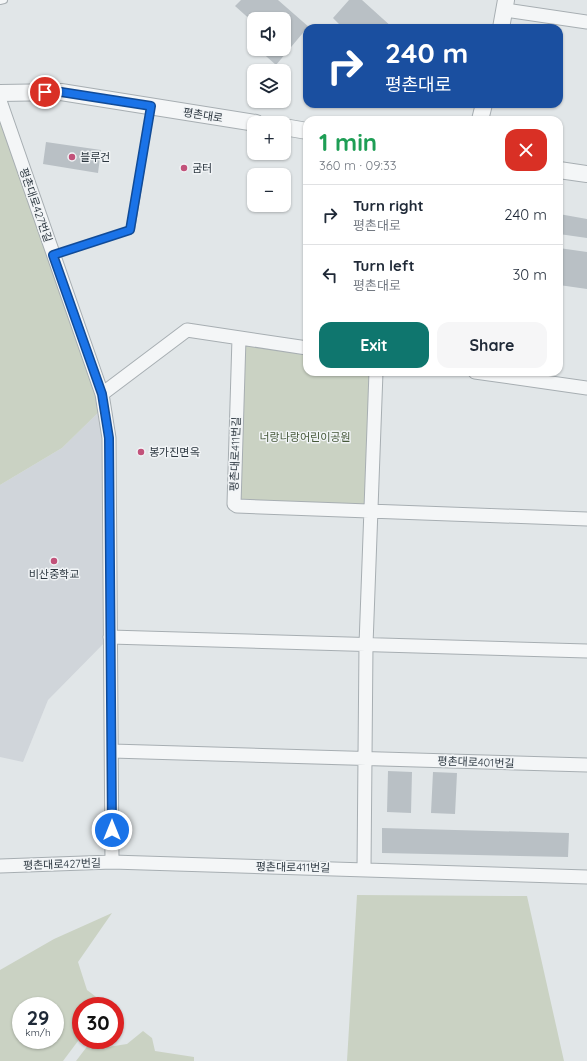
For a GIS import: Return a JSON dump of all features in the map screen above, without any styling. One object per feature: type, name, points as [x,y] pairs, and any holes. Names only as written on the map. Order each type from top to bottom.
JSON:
[{"type":"street","points":[[502,24],[506,5],[587,22]]},
{"type":"street","name":"평촌대로","points":[[0,93],[61,92],[247,122]]},
{"type":"street","name":"평촌대로427번길","points":[[0,101],[102,394],[109,438],[112,751],[112,862],[0,866]]},
{"type":"street","points":[[291,128],[303,130]]},
{"type":"street","points":[[563,171],[587,174]]},
{"type":"street","points":[[102,394],[187,330],[303,347]]},
{"type":"street","name":"평촌대로411번길","points":[[239,338],[234,504],[237,506],[370,512]]},
{"type":"street","points":[[364,869],[366,645],[376,376]]},
{"type":"street","points":[[503,376],[587,388]]},
{"type":"street","points":[[370,512],[587,519]]},
{"type":"street","points":[[110,637],[587,651]]},
{"type":"street","points":[[112,751],[365,759]]},
{"type":"street","name":"평촌대로401번길","points":[[365,759],[587,765]]},
{"type":"street","name":"평촌대로411번길","points":[[112,862],[587,877]]},
{"type":"lane","points":[[0,2],[4,0]]},
{"type":"lane","points":[[53,255],[130,230],[151,106]]},
{"type":"shaded area","name":"비산중학교","points":[[107,404],[110,637],[48,700],[23,762],[0,757],[0,485],[62,448]]},
{"type":"green space","points":[[0,101],[107,404],[62,448],[0,485]]},
{"type":"green space","name":"너랑나랑어린이공원","points":[[244,345],[303,352],[303,376],[371,376],[366,508],[240,501]]},
{"type":"green space","points":[[357,895],[527,896],[564,1061],[347,1061]]},
{"type":"green space","points":[[112,913],[78,962],[87,990],[96,997],[72,997],[72,1049],[63,1061],[0,1061],[0,970],[54,939]]},
{"type":"green space","points":[[143,1031],[152,1038],[155,1051],[194,1057],[194,1061],[76,1061],[85,1049],[124,1049],[124,1044],[127,1044]]},
{"type":"building","points":[[241,0],[278,0],[305,24],[303,24],[303,33],[291,47],[291,12],[247,12],[247,17],[235,6]]},
{"type":"building","points":[[349,0],[362,0],[389,24],[339,24],[333,18]]},
{"type":"building","points":[[266,56],[284,56],[277,64]]},
{"type":"building","name":"블루건","points":[[46,142],[101,150],[98,173],[43,164]]},
{"type":"building","points":[[563,215],[587,219],[587,238],[563,235]]},
{"type":"building","points":[[563,249],[587,252],[587,289],[563,286]]},
{"type":"building","points":[[388,771],[412,772],[411,813],[387,812]]},
{"type":"building","points":[[433,772],[457,773],[455,814],[431,813]]},
{"type":"building","points":[[382,828],[569,833],[568,857],[382,853]]},
{"type":"place","name":"블루건","points":[[72,157]]},
{"type":"place","name":"굼터","points":[[184,168]]},
{"type":"place","name":"봉가진면옥","points":[[141,452]]},
{"type":"place","name":"비산중학교","points":[[54,561]]},
{"type":"route","points":[[45,92],[61,92],[151,106],[130,230],[53,255],[102,394],[109,438],[112,830]]}]
